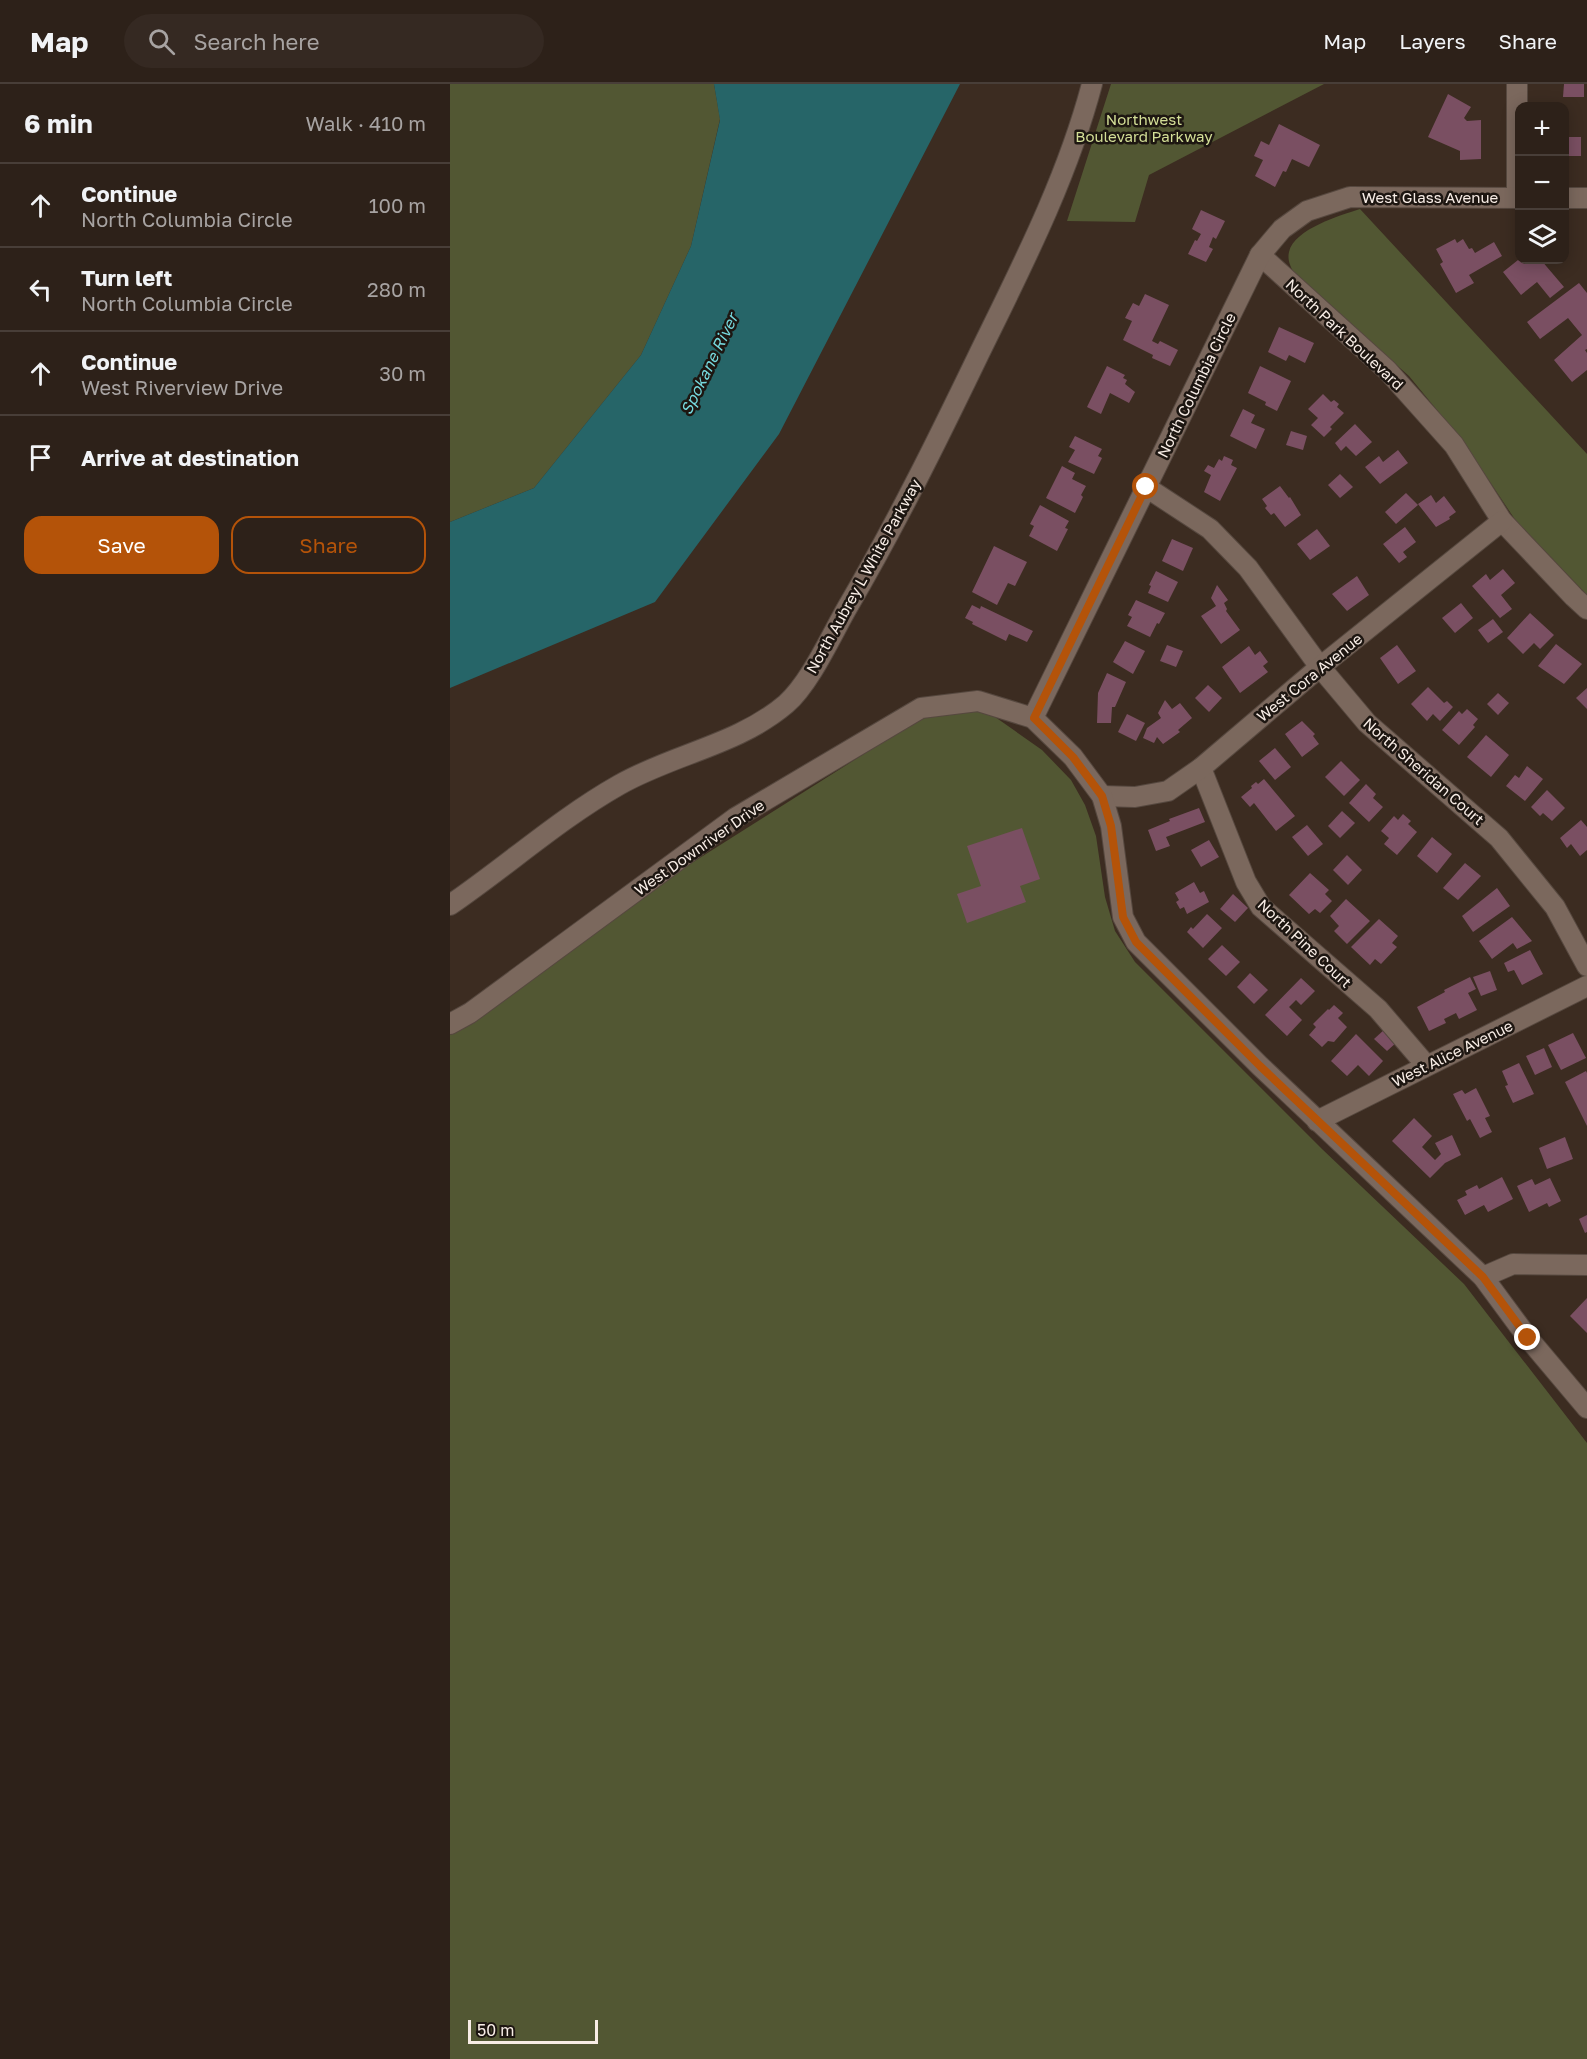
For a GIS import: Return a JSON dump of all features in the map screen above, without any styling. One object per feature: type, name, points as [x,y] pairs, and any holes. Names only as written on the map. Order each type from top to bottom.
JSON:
[{"type":"street","name":"North Aubrey L White Parkway","points":[[450,905],[620,784],[732,737],[761,723],[788,703],[811,672],[865,578],[945,424],[1029,253],[1082,122],[1092,84]]},
{"type":"street","points":[[1517,84],[1518,156]]},
{"type":"street","name":"West Glass Avenue","points":[[1307,211],[1350,197],[1515,198]]},
{"type":"street","points":[[1575,198],[1587,215]]},
{"type":"street","name":"North Columbia Circle","points":[[1034,718],[1260,255],[1282,229],[1307,211]]},
{"type":"street","name":"North Park Boulevard","points":[[1260,255],[1387,370],[1454,446],[1502,521],[1587,609]]},
{"type":"street","name":"North Sheridan Court","points":[[1146,487],[1210,529],[1248,568],[1320,667],[1367,723],[1499,838],[1555,907],[1587,966]]},
{"type":"street","name":"West Cora Avenue","points":[[1102,796],[1135,797],[1168,791],[1201,768],[1320,667],[1502,521]]},
{"type":"street","name":"West Downriver Drive","points":[[450,1024],[470,1013],[735,818],[921,708],[978,700],[1034,718]]},
{"type":"street","points":[[1034,718],[1073,757],[1102,796],[1111,826],[1123,917],[1136,942],[1317,1121],[1483,1277],[1528,1338],[1587,1408]]},
{"type":"street","name":"North Pine Court","points":[[1201,768],[1246,882],[1261,906],[1378,1009],[1426,1065]]},
{"type":"street","name":"West Alice Avenue","points":[[1317,1121],[1587,986]]},
{"type":"street","points":[[1483,1277],[1513,1264],[1587,1264]]},
{"type":"green space","points":[[450,84],[714,84],[720,119],[691,246],[641,355],[534,488],[450,522]]},
{"type":"green space","name":"Northwest Boulevard Parkway","points":[[1111,84],[1324,84],[1149,175],[1135,222],[1067,221]]},
{"type":"green space","points":[[1360,209],[1587,454],[1587,595],[1516,521],[1464,443],[1409,376],[1295,275],[1290,264],[1289,252],[1300,236],[1319,224]]},
{"type":"green space","points":[[943,710],[988,712],[1042,750],[1071,780],[1085,805],[1096,836],[1105,897],[1115,931],[1135,962],[1322,1149],[1464,1284],[1587,1443],[1587,2059],[450,2059],[450,1016],[916,721]]},
{"type":"water","name":"Spokane River","points":[[714,84],[960,84],[779,434],[655,602],[450,688],[450,522],[534,488],[641,355],[691,246],[720,120]]},
{"type":"building","points":[[1564,84],[1584,84],[1584,97],[1563,97]]},
{"type":"building","points":[[1448,94],[1471,107],[1464,118],[1467,121],[1481,120],[1481,159],[1460,160],[1460,151],[1428,137]]},
{"type":"building","points":[[1279,124],[1320,145],[1309,167],[1292,159],[1275,187],[1255,176],[1263,160],[1254,156],[1261,141],[1269,145]]},
{"type":"building","points":[[1569,137],[1581,137],[1581,156],[1569,156]]},
{"type":"building","points":[[1201,210],[1225,221],[1216,239],[1213,237],[1209,247],[1213,249],[1206,262],[1188,254],[1201,234],[1192,229]]},
{"type":"building","points":[[1455,239],[1457,243],[1463,239],[1469,249],[1472,248],[1475,253],[1494,242],[1502,256],[1469,275],[1474,283],[1456,293],[1440,264],[1443,262],[1436,249]]},
{"type":"building","points":[[1515,262],[1544,264],[1564,287],[1550,298],[1537,282],[1521,295],[1503,272]]},
{"type":"building","points":[[1579,283],[1587,293],[1587,349],[1585,350],[1587,370],[1572,382],[1554,360],[1582,335],[1568,318],[1540,339],[1527,322]]},
{"type":"building","points":[[1145,294],[1169,305],[1152,341],[1158,344],[1160,341],[1178,350],[1170,366],[1123,340],[1132,321],[1125,318],[1133,303],[1139,306]]},
{"type":"building","points":[[1279,327],[1314,343],[1305,363],[1289,355],[1286,361],[1268,352]]},
{"type":"building","points":[[1107,366],[1125,375],[1123,378],[1127,380],[1125,384],[1135,392],[1129,403],[1110,393],[1101,414],[1087,407]]},
{"type":"building","points":[[1260,366],[1291,381],[1277,411],[1265,405],[1266,402],[1248,393]]},
{"type":"building","points":[[1323,394],[1331,402],[1334,400],[1339,404],[1337,407],[1344,413],[1324,437],[1311,425],[1318,418],[1308,409]]},
{"type":"building","points":[[1243,409],[1255,415],[1251,423],[1265,429],[1256,449],[1230,436]]},
{"type":"building","points":[[1355,424],[1372,442],[1356,456],[1346,446],[1341,451],[1335,443]]},
{"type":"building","points":[[1291,431],[1307,436],[1303,450],[1286,445]]},
{"type":"building","points":[[1075,436],[1102,449],[1098,456],[1102,458],[1094,474],[1068,462],[1075,450],[1069,447]]},
{"type":"building","points":[[1398,450],[1408,463],[1380,484],[1365,467],[1379,456],[1383,462]]},
{"type":"building","points":[[1224,456],[1233,460],[1231,465],[1237,468],[1220,501],[1204,492],[1211,475],[1204,471],[1208,465],[1214,468],[1219,459],[1222,461]]},
{"type":"building","points":[[1062,466],[1075,473],[1072,479],[1086,486],[1075,513],[1046,498]]},
{"type":"building","points":[[1340,474],[1353,487],[1340,498],[1328,485]]},
{"type":"building","points":[[1280,486],[1301,515],[1285,527],[1274,513],[1271,515],[1265,508],[1267,506],[1262,499]]},
{"type":"building","points":[[1406,493],[1418,505],[1396,524],[1385,512]]},
{"type":"building","points":[[1431,495],[1436,503],[1444,496],[1456,512],[1449,517],[1450,519],[1436,527],[1418,504]]},
{"type":"building","points":[[1040,505],[1069,521],[1065,528],[1068,529],[1057,551],[1029,536],[1034,526],[1030,524]]},
{"type":"building","points":[[1405,527],[1416,542],[1403,552],[1407,557],[1399,563],[1383,544]]},
{"type":"building","points":[[1317,529],[1330,546],[1310,560],[1297,544]]},
{"type":"building","points":[[1172,539],[1193,548],[1183,571],[1162,561]]},
{"type":"building","points":[[994,546],[1027,562],[1015,586],[1008,583],[997,605],[972,592]]},
{"type":"building","points":[[1503,569],[1515,583],[1501,595],[1512,609],[1500,618],[1472,586],[1486,574],[1490,580]]},
{"type":"building","points":[[1156,571],[1178,582],[1168,602],[1148,593]]},
{"type":"building","points":[[1357,576],[1369,595],[1347,611],[1332,594]]},
{"type":"building","points":[[1217,585],[1228,600],[1224,603],[1226,611],[1240,630],[1221,644],[1201,616],[1216,606],[1211,598]]},
{"type":"building","points":[[1136,600],[1165,613],[1150,637],[1127,626],[1132,617],[1128,615]]},
{"type":"building","points":[[1461,603],[1473,618],[1455,633],[1442,618]]},
{"type":"building","points":[[972,605],[980,609],[981,606],[1033,631],[1027,642],[1009,634],[1006,641],[972,624],[973,622],[965,618]]},
{"type":"building","points":[[1530,613],[1554,635],[1540,649],[1534,643],[1523,654],[1507,638]]},
{"type":"building","points":[[1493,619],[1503,632],[1488,643],[1478,630]]},
{"type":"building","points":[[1125,641],[1145,651],[1133,674],[1113,662]]},
{"type":"building","points":[[1556,644],[1582,664],[1564,684],[1538,666]]},
{"type":"building","points":[[1167,645],[1183,651],[1176,667],[1160,661]]},
{"type":"building","points":[[1397,645],[1416,671],[1398,684],[1380,658]]},
{"type":"building","points":[[1249,646],[1255,655],[1260,651],[1268,662],[1263,666],[1268,672],[1240,693],[1222,667]]},
{"type":"building","points":[[1107,673],[1126,682],[1115,707],[1112,707],[1111,723],[1097,723],[1098,693]]},
{"type":"building","points":[[1208,685],[1222,698],[1209,712],[1195,698]]},
{"type":"building","points":[[1428,687],[1444,703],[1447,701],[1453,707],[1440,721],[1433,714],[1427,721],[1411,704]]},
{"type":"building","points":[[1587,688],[1587,709],[1576,698]]},
{"type":"building","points":[[1498,693],[1509,703],[1498,715],[1487,704]]},
{"type":"building","points":[[1165,700],[1172,709],[1180,703],[1192,718],[1178,730],[1180,732],[1163,744],[1157,737],[1154,743],[1143,738],[1147,728],[1161,718],[1158,713]]},
{"type":"building","points":[[1467,709],[1478,719],[1473,725],[1475,727],[1459,745],[1442,730],[1459,711],[1462,714]]},
{"type":"building","points":[[1127,714],[1145,723],[1136,741],[1118,732]]},
{"type":"building","points":[[1302,721],[1315,734],[1313,736],[1319,744],[1302,757],[1285,734]]},
{"type":"building","points":[[1486,735],[1509,755],[1491,777],[1467,757]]},
{"type":"building","points":[[1275,748],[1291,767],[1275,780],[1259,761]]},
{"type":"building","points":[[1341,761],[1360,780],[1344,796],[1325,777]]},
{"type":"building","points":[[1527,766],[1543,779],[1525,801],[1506,786],[1515,775],[1519,778]]},
{"type":"building","points":[[1264,779],[1295,816],[1276,831],[1254,803],[1250,807],[1241,797],[1256,782],[1258,784]]},
{"type":"building","points":[[1366,784],[1376,794],[1373,798],[1383,807],[1369,822],[1349,803]]},
{"type":"building","points":[[1547,790],[1565,808],[1552,821],[1543,813],[1540,816],[1531,807]]},
{"type":"building","points":[[1199,808],[1205,822],[1166,837],[1170,846],[1156,851],[1148,830]]},
{"type":"building","points":[[1342,811],[1355,823],[1340,838],[1328,826]]},
{"type":"building","points":[[1403,814],[1411,821],[1408,824],[1417,832],[1397,855],[1384,844],[1389,838],[1381,831],[1394,816],[1398,820]]},
{"type":"building","points":[[1581,820],[1587,827],[1587,850],[1580,856],[1571,844],[1567,848],[1560,838]]},
{"type":"building","points":[[1307,825],[1323,844],[1308,856],[1292,837]]},
{"type":"building","points":[[1022,828],[1040,879],[1020,886],[1026,902],[967,923],[957,894],[981,886],[967,846]]},
{"type":"building","points":[[1432,837],[1452,854],[1437,873],[1417,856]]},
{"type":"building","points":[[1209,840],[1219,857],[1201,867],[1191,850]]},
{"type":"building","points":[[1347,855],[1362,870],[1348,885],[1333,870]]},
{"type":"building","points":[[1465,863],[1481,876],[1458,900],[1443,888]]},
{"type":"building","points":[[1310,873],[1329,890],[1325,894],[1332,901],[1320,913],[1315,909],[1309,914],[1289,895]]},
{"type":"building","points":[[1194,882],[1200,893],[1204,891],[1209,902],[1187,914],[1184,907],[1180,909],[1176,902],[1179,900],[1175,893]]},
{"type":"building","points":[[1497,888],[1510,906],[1473,932],[1462,916]]},
{"type":"building","points":[[1233,894],[1248,908],[1235,922],[1220,909]]},
{"type":"building","points":[[1346,899],[1370,921],[1347,944],[1334,931],[1339,926],[1330,916]]},
{"type":"building","points":[[1207,914],[1222,928],[1203,948],[1187,932]]},
{"type":"building","points":[[1512,917],[1532,941],[1517,949],[1513,943],[1492,959],[1479,941]]},
{"type":"building","points":[[1379,919],[1398,936],[1392,943],[1397,947],[1381,964],[1375,959],[1370,965],[1351,947]]},
{"type":"building","points":[[1222,945],[1240,962],[1226,976],[1208,959]]},
{"type":"building","points":[[1530,950],[1543,974],[1522,985],[1514,970],[1508,972],[1504,963]]},
{"type":"building","points":[[1490,971],[1497,990],[1481,996],[1473,977]]},
{"type":"building","points":[[1250,973],[1268,990],[1254,1004],[1237,987]]},
{"type":"building","points":[[1470,977],[1476,989],[1468,993],[1477,1010],[1459,1019],[1456,1013],[1444,1019],[1446,1023],[1429,1031],[1417,1007]]},
{"type":"building","points":[[1301,978],[1315,991],[1301,1005],[1296,1000],[1289,1007],[1302,1020],[1287,1036],[1265,1015]]},
{"type":"building","points":[[1334,1005],[1343,1013],[1338,1018],[1347,1027],[1334,1042],[1328,1041],[1322,1047],[1309,1035],[1316,1027],[1313,1024]]},
{"type":"building","points":[[1385,1029],[1397,1042],[1387,1051],[1374,1039]]},
{"type":"building","points":[[1573,1033],[1586,1058],[1561,1070],[1548,1045]]},
{"type":"building","points":[[1356,1034],[1383,1061],[1369,1076],[1358,1065],[1347,1076],[1331,1061]]},
{"type":"building","points":[[1544,1048],[1552,1067],[1535,1075],[1526,1056]]},
{"type":"building","points":[[1519,1063],[1534,1094],[1513,1103],[1505,1086],[1508,1085],[1502,1071]]},
{"type":"building","points":[[1586,1071],[1587,1073],[1587,1126],[1565,1082]]},
{"type":"building","points":[[1476,1088],[1490,1116],[1485,1118],[1492,1132],[1480,1138],[1470,1119],[1467,1121],[1453,1094],[1462,1090],[1465,1094]]},
{"type":"building","points":[[1414,1118],[1432,1136],[1422,1147],[1435,1160],[1441,1154],[1435,1143],[1452,1135],[1461,1155],[1445,1163],[1430,1178],[1392,1141]]},
{"type":"building","points":[[1565,1137],[1573,1159],[1547,1169],[1539,1148]]},
{"type":"building","points":[[1502,1177],[1513,1199],[1488,1212],[1484,1205],[1465,1215],[1457,1200],[1467,1195],[1465,1191],[1477,1185],[1479,1189]]},
{"type":"building","points":[[1550,1178],[1561,1201],[1549,1207],[1547,1203],[1529,1212],[1517,1186],[1532,1179],[1535,1185]]},
{"type":"building","points":[[1587,1215],[1587,1232],[1585,1233],[1579,1219]]},
{"type":"building","points":[[1587,1298],[1587,1333],[1570,1316]]},
{"type":"route","points":[[1146,487],[1034,718],[1073,757],[1102,796],[1111,826],[1123,917],[1136,942],[1260,1066],[1483,1277],[1528,1338]]}]
